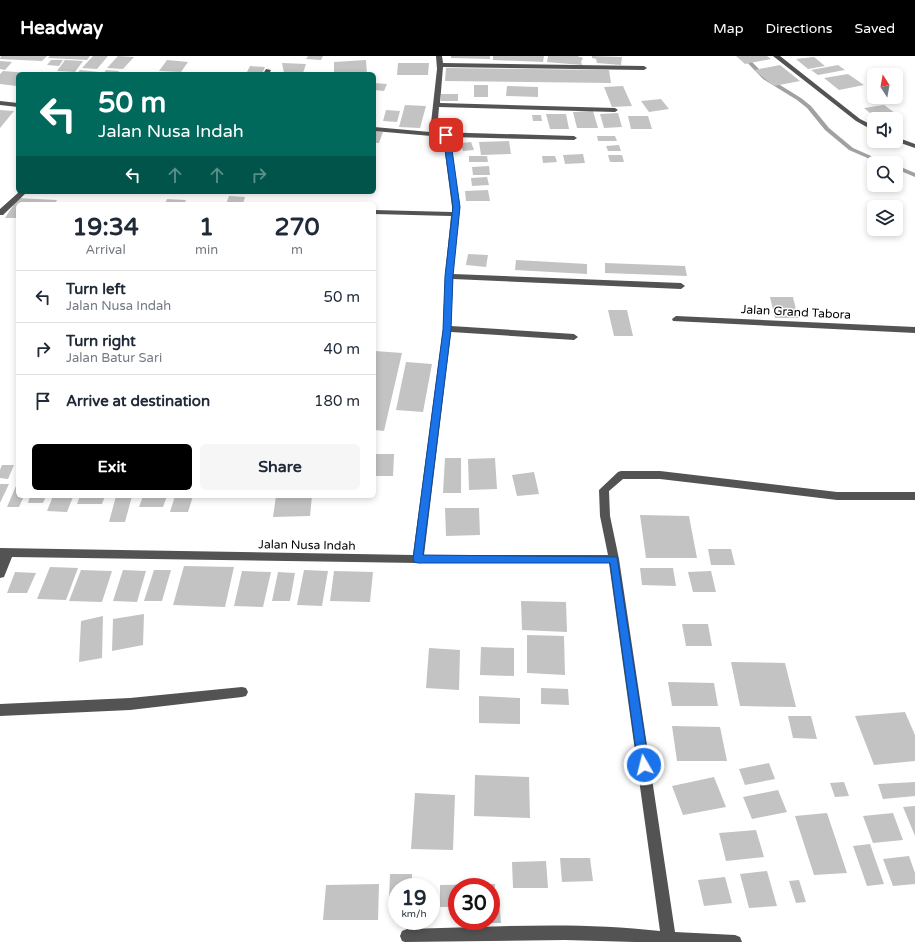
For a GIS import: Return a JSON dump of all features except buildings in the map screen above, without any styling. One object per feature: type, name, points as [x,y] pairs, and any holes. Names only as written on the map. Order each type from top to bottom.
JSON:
[{"type":"street","points":[[433,134],[440,65],[438,56]]},
{"type":"street","points":[[776,56],[858,120],[867,125]]},
{"type":"street","points":[[440,65],[644,68]]},
{"type":"street","points":[[0,104],[16,105]]},
{"type":"street","points":[[436,105],[615,110]]},
{"type":"street","points":[[376,129],[446,135],[574,138]]},
{"type":"street","points":[[418,559],[447,330],[449,276],[456,214],[446,135]]},
{"type":"street","points":[[903,142],[915,146]]},
{"type":"street","points":[[0,213],[21,194]]},
{"type":"street","points":[[376,212],[456,214]]},
{"type":"street","points":[[449,276],[681,286]]},
{"type":"street","name":"Jalan Grand Tabora","points":[[676,319],[915,330]]},
{"type":"street","points":[[447,330],[574,337]]},
{"type":"street","points":[[669,941],[614,559],[605,516],[604,490],[621,475],[660,475],[837,496],[915,496]]},
{"type":"street","points":[[0,574],[4,552]]},
{"type":"street","name":"Jalan Nusa Indah","points":[[4,552],[418,559],[614,559]]},
{"type":"street","points":[[0,710],[130,704],[242,692]]},
{"type":"street","points":[[407,936],[565,933],[635,935],[669,941],[735,942]]},
{"type":"waterway","points":[[743,56],[765,78],[809,107],[827,129],[851,149],[868,156]]},
{"type":"waterway","points":[[903,170],[915,175]]},
{"type":"route","points":[[446,135],[456,207],[449,276],[447,330],[418,559],[614,559],[644,765]]}]
